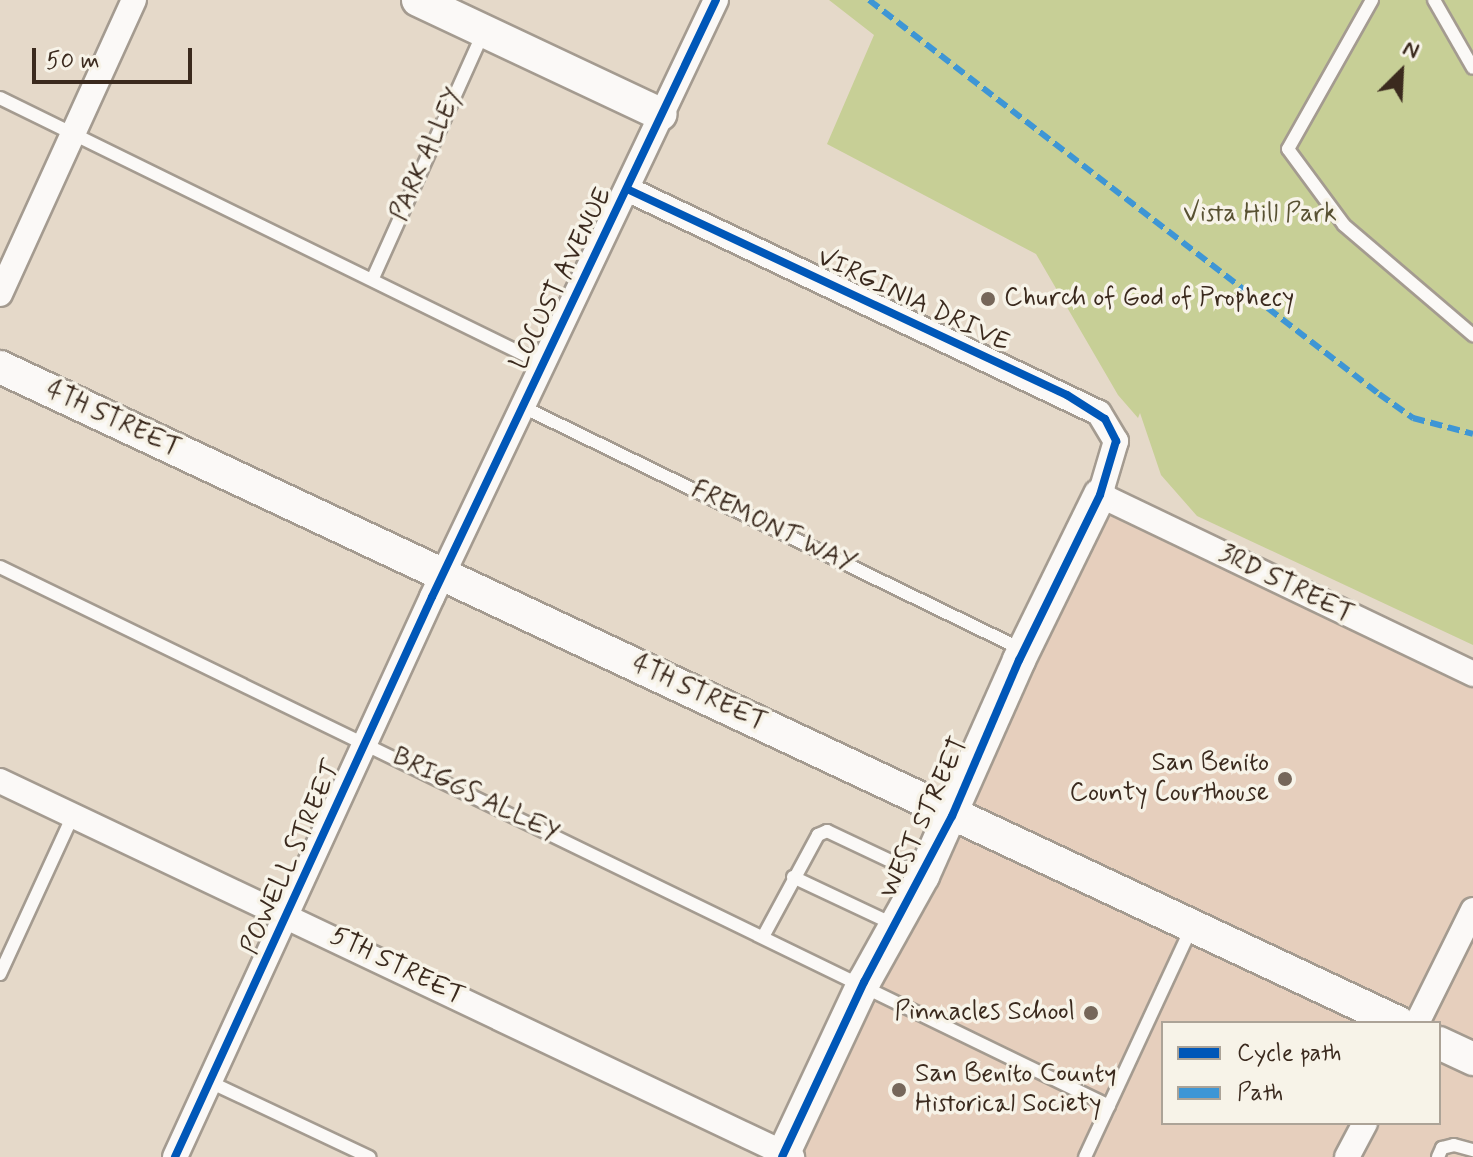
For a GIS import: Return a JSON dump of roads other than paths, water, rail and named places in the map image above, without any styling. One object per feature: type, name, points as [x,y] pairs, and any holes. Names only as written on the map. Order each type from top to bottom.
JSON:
[{"type":"main road","points":[[418,0],[660,114]]},
{"type":"main road","name":"4TH STREET","points":[[0,367],[1395,1021]]},
{"type":"main road","name":"WEST STREET","points":[[786,1156],[864,982],[923,876],[1023,650],[1100,495]]},
{"type":"main road","points":[[1441,1044],[1473,1059]]},
{"type":"street","points":[[0,294],[134,0]]},
{"type":"street","name":"LOCUST AVENUE","points":[[445,575],[716,0]]},
{"type":"street","name":"VIRGINIA DRIVE","points":[[627,189],[1099,413],[1116,441],[1100,495]]},
{"type":"street","name":"3RD STREET","points":[[1100,495],[1473,674]]},
{"type":"street","name":"POWELL STREET","points":[[175,1157],[212,1083],[445,575]]},
{"type":"street","name":"5TH STREET","points":[[0,781],[288,915],[786,1156]]},
{"type":"street","points":[[1418,1021],[1473,910]]},
{"type":"street","points":[[1347,1157],[1364,1125]]},
{"type":"lane","points":[[1372,0],[1288,149],[1344,225],[1473,335]]},
{"type":"lane","points":[[1434,0],[1473,68]]},
{"type":"lane","name":"PARK ALLEY","points":[[373,278],[484,31]]},
{"type":"lane","points":[[0,98],[373,278],[543,364]]},
{"type":"lane","name":"FREMONT WAY","points":[[523,407],[1023,650]]},
{"type":"lane","name":"BRIGGS ALLEY","points":[[0,567],[864,982],[1109,1106]]},
{"type":"lane","points":[[0,974],[73,815]]},
{"type":"lane","points":[[764,935],[818,835],[827,831],[923,876]]},
{"type":"lane","points":[[793,877],[896,925]]},
{"type":"lane","points":[[1085,1157],[1192,927]]},
{"type":"lane","points":[[212,1083],[369,1157]]},
{"type":"lane","points":[[1438,1157],[1442,1148],[1454,1145],[1473,1150]]},
{"type":"place","name":"Church of God of Prophecy","points":[[988,299]]},
{"type":"place","name":"San Benito County Courthouse","points":[[1285,779]]},
{"type":"place","name":"Pinnacles School","points":[[1091,1013]]},
{"type":"place","name":"San Benito County Historical Society","points":[[899,1090]]},
{"type":"park label","name":"Vista Hill Park","points":[[1260,215]]}]
